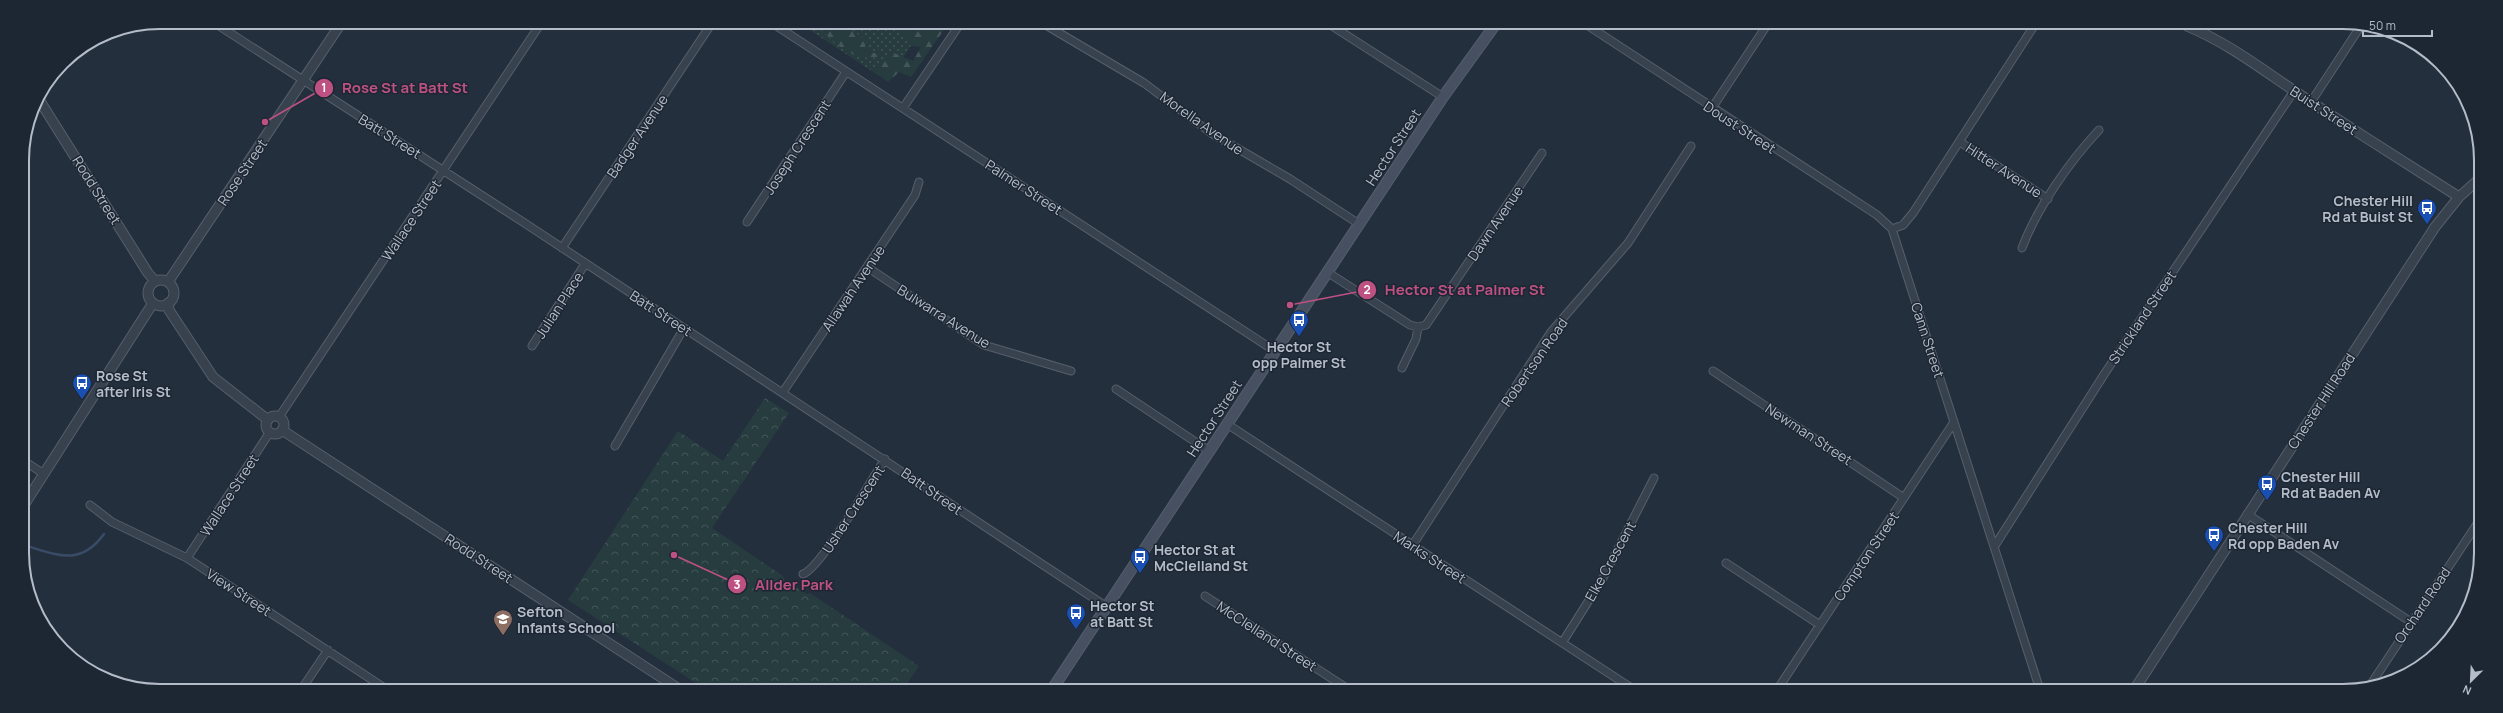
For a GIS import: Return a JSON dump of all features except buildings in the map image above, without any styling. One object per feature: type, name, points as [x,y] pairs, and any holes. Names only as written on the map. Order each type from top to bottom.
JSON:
[{"type":"main road","name":"Hector Street","points":[[1056,684],[1443,97],[1492,29]]},
{"type":"street","name":"Batt Street","points":[[225,29],[783,392],[1107,607]]},
{"type":"street","name":"Rose Street","points":[[168,282],[337,29]]},
{"type":"street","name":"Wallace Street","points":[[280,418],[537,29]]},
{"type":"street","name":"Badger Avenue","points":[[562,248],[708,29]]},
{"type":"street","name":"Palmer Street","points":[[781,29],[1275,351]]},
{"type":"street","points":[[904,108],[957,29]]},
{"type":"street","name":"Morella Avenue","points":[[1052,29],[1144,83],[1216,137],[1290,179],[1359,224]]},
{"type":"street","points":[[1337,29],[1443,97]]},
{"type":"street","name":"Doust Street","points":[[1593,29],[1877,215],[1892,229]]},
{"type":"street","points":[[1712,108],[1764,29]]},
{"type":"street","points":[[1892,229],[1903,225],[1913,213],[2032,29]]},
{"type":"street","name":"Buist Street","points":[[2200,29],[2243,54],[2294,91],[2459,197]]},
{"type":"street","points":[[2311,102],[2358,30]]},
{"type":"street","name":"Joseph Crescent","points":[[748,222],[846,72]]},
{"type":"street","name":"Strickland Street","points":[[1994,547],[2105,373],[2294,91]]},
{"type":"street","name":"Rodd Street","points":[[42,104],[148,273],[155,281]]},
{"type":"street","name":"Hitter Avenue","points":[[2022,248],[2030,227],[2048,199],[2083,147],[2099,130]]},
{"type":"street","name":"Hitter Avenue","points":[[1960,142],[2048,199]]},
{"type":"street","name":"Robertson Road","points":[[1412,546],[1552,332],[1628,243],[1691,146]]},
{"type":"street","name":"Dawn Avenue","points":[[1418,327],[1426,325],[1430,321],[1542,153]]},
{"type":"street","name":"Allawah Avenue","points":[[783,392],[915,195],[919,182]]},
{"type":"street","name":"Chester Hill Road","points":[[2138,684],[2435,227],[2459,197],[2474,184]]},
{"type":"street","name":"Cann Street","points":[[1892,229],[2038,684]]},
{"type":"street","name":"Julian Place","points":[[532,346],[585,264]]},
{"type":"street","name":"Bulwarra Avenue","points":[[867,267],[984,345],[1071,371]]},
{"type":"street","points":[[1327,272],[1410,325],[1418,327],[1416,339],[1402,368]]},
{"type":"street","points":[[168,304],[161,306],[153,303],[149,298],[148,290],[155,281],[168,282],[174,293],[168,304],[169,310],[213,377],[268,420]]},
{"type":"street","points":[[29,497],[153,303]]},
{"type":"street","points":[[615,446],[684,328]]},
{"type":"street","name":"Newman Street","points":[[1713,371],[1904,498]]},
{"type":"street","points":[[1116,389],[1209,451]]},
{"type":"street","points":[[275,416],[280,418],[284,423],[282,430],[276,434],[270,432],[266,426],[268,420],[275,416]]},
{"type":"street","name":"Compton Street","points":[[1781,684],[1954,422]]},
{"type":"street","name":"Marks Street","points":[[1227,424],[1625,684]]},
{"type":"street","name":"Rodd Street","points":[[282,430],[671,684]]},
{"type":"street","name":"Wallace Street","points":[[188,558],[270,432]]},
{"type":"street","name":"Usher Crescent","points":[[803,574],[810,572],[824,553],[885,459]]},
{"type":"street","points":[[29,464],[44,474]]},
{"type":"street","name":"Elke Crescent","points":[[1562,643],[1603,578],[1654,478]]},
{"type":"street","name":"View Street","points":[[90,505],[112,522],[188,558],[379,684]]},
{"type":"street","points":[[2247,514],[2411,622]]},
{"type":"street","name":"Orchard Road","points":[[2374,680],[2474,528]]},
{"type":"street","points":[[1726,563],[1820,625]]},
{"type":"street","name":"McClelland Street","points":[[1205,596],[1340,684]]},
{"type":"street","points":[[305,684],[328,650]]},
{"type":"green space","points":[[808,29],[923,29],[887,81]]},
{"type":"green space","points":[[821,29],[852,29],[867,41],[865,47],[871,53],[879,53],[878,57],[861,57],[839,46]]},
{"type":"green space","points":[[902,29],[945,29],[911,77],[899,72],[888,82],[875,70],[894,53],[913,61],[921,47],[913,46],[899,33]]},
{"type":"green space","points":[[765,398],[789,413],[712,528],[783,576],[784,580],[807,594],[810,593],[919,666],[907,684],[697,684],[568,600],[678,431],[723,461]]},
{"type":"waterway","points":[[29,547],[57,555],[77,555],[86,551],[104,534]]},
{"type":"place","name":"Rose St at Batt St","points":[[265,122]]},
{"type":"place","name":"Chester Hill Rd at Buist St","points":[[2427,225]]},
{"type":"place","name":"Hector St at Palmer St","points":[[1290,305]]},
{"type":"place","name":"Hector St opp Palmer St","points":[[1299,337]]},
{"type":"place","name":"Rose St after Iris St","points":[[82,400]]},
{"type":"place","name":"Chester Hill Rd at Baden Av","points":[[2267,501]]},
{"type":"place","name":"Chester Hill Rd opp Baden Av","points":[[2214,552]]},
{"type":"place","name":"Allder Park","points":[[674,555]]},
{"type":"place","name":"Hector St at McClelland St","points":[[1140,574]]},
{"type":"place","name":"Hector St at Batt St","points":[[1076,630]]},
{"type":"place","name":"Sefton Infants School","points":[[503,636]]}]
